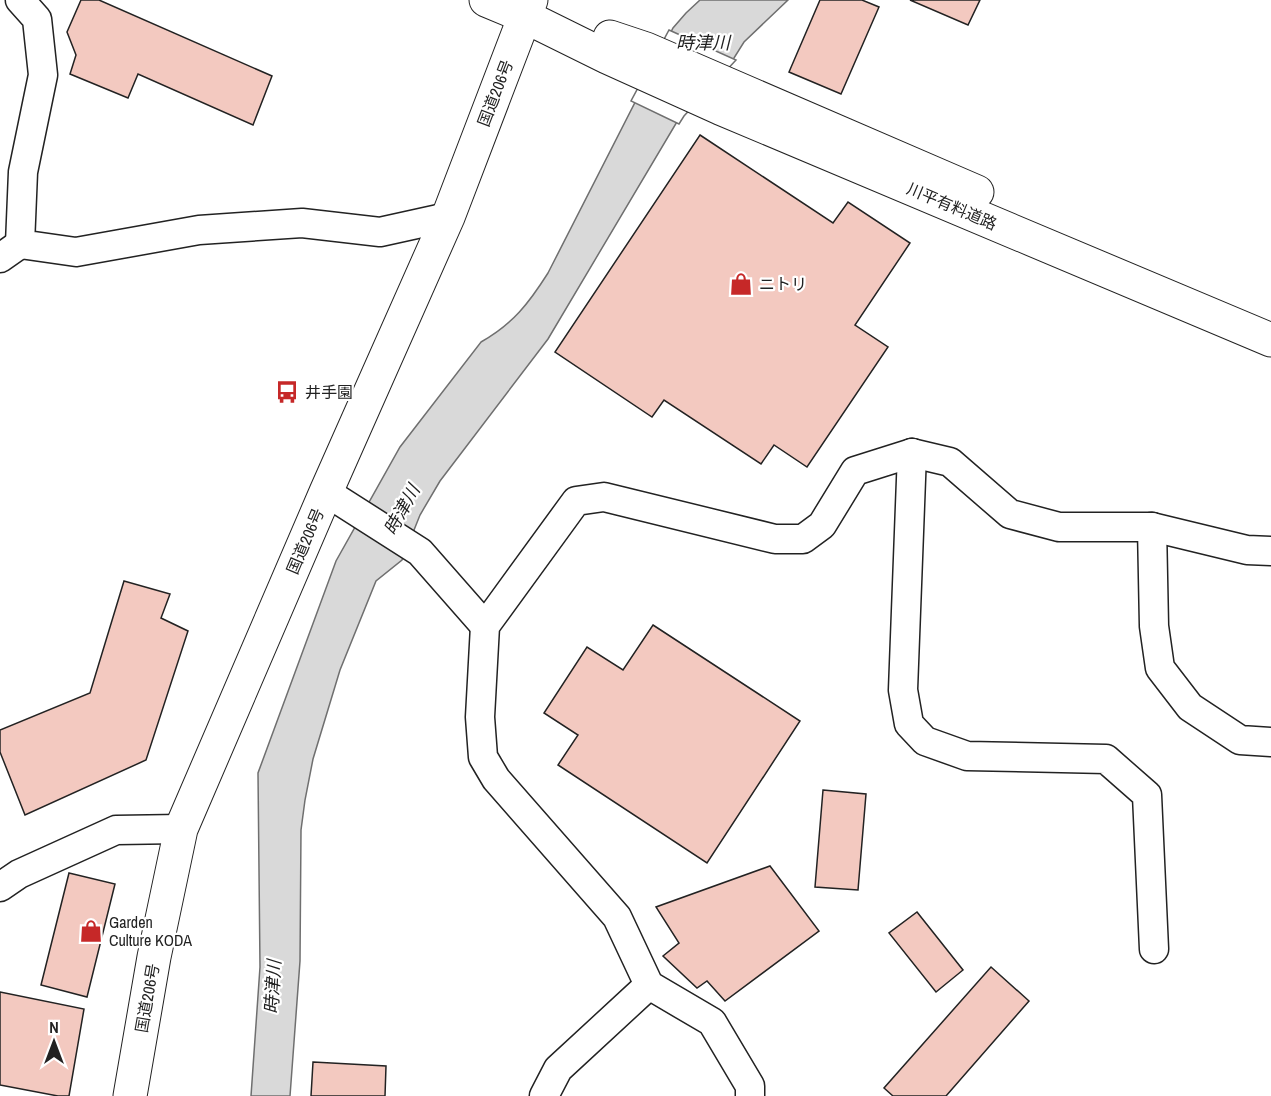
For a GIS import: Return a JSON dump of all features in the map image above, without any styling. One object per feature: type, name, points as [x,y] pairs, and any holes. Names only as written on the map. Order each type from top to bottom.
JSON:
[{"type":"main road","name":"川平有料道路","points":[[486,0],[527,8],[616,38],[640,59],[1271,340]]},
{"type":"main road","name":"国道206号","points":[[129,1096],[154,957],[182,829],[326,492],[448,217],[527,8]]},
{"type":"main road","name":"川平有料道路","points":[[727,98],[1271,316]]},
{"type":"street","points":[[20,0],[37,20],[43,75],[22,172],[10,251],[76,252],[200,230],[302,223],[380,232],[448,217]]},
{"type":"street","points":[[912,453],[903,690],[909,724],[925,741],[967,756],[1106,759],[1148,795],[1154,949]]},
{"type":"street","points":[[750,1096],[750,1086],[712,1022],[649,986],[617,917],[496,779],[483,757],[480,717],[485,626],[576,501],[604,497],[775,539],[803,539],[822,525],[855,471],[912,453],[950,462],[1010,514],[1059,527],[1152,527],[1247,549],[1271,551]]},
{"type":"street","points":[[326,492],[420,552],[485,626]]},
{"type":"street","points":[[1152,527],[1154,626],[1160,668],[1190,707],[1240,740],[1271,742]]},
{"type":"street","points":[[0,886],[20,874],[116,830],[182,829]]},
{"type":"street","points":[[544,1096],[558,1069],[649,986]]},
{"type":"water","name":"時津川","points":[[700,0],[788,0],[744,42],[734,58],[681,115],[548,339],[440,481],[420,515],[402,560],[376,581],[340,670],[313,759],[305,800],[301,830],[300,961],[290,1096],[251,1096],[260,967],[258,773],[336,561],[400,447],[481,342],[511,320],[541,284],[673,28]]},
{"type":"pier","points":[[669,30],[736,60],[679,124],[631,101]]},
{"type":"building","points":[[81,0],[99,0],[272,76],[253,125],[138,74],[128,98],[70,74],[76,55],[67,32]]},
{"type":"building","points":[[820,0],[862,0],[879,7],[841,94],[789,72]]},
{"type":"building","points":[[910,0],[980,0],[968,25]]},
{"type":"building","name":"ニトリ","points":[[700,135],[833,223],[848,202],[910,243],[855,325],[888,347],[807,467],[774,445],[761,464],[664,400],[652,417],[555,352]]},
{"type":"building","points":[[124,581],[170,594],[161,618],[188,631],[146,760],[25,815],[0,752],[0,730],[90,693]]},
{"type":"building","points":[[653,625],[800,721],[707,863],[558,765],[578,735],[544,713],[587,647],[623,670]]},
{"type":"building","points":[[823,790],[866,794],[858,890],[815,887]]},
{"type":"building","points":[[770,866],[819,931],[725,1001],[707,981],[697,988],[663,956],[679,943],[656,907]]},
{"type":"building","points":[[69,873],[115,884],[87,997],[41,985]]},
{"type":"building","points":[[917,912],[963,970],[936,992],[889,933]]},
{"type":"building","points":[[991,967],[1029,1001],[946,1096],[893,1096],[884,1088]]},
{"type":"building","points":[[0,992],[84,1009],[69,1096],[0,1085]]},
{"type":"building","points":[[313,1062],[386,1066],[385,1096],[311,1096]]},
{"type":"place","name":"ニトリ","points":[[741,284]]},
{"type":"place","name":"井手園","points":[[287,392]]},
{"type":"place","name":"Garden Culture KODA","points":[[91,931]]}]
